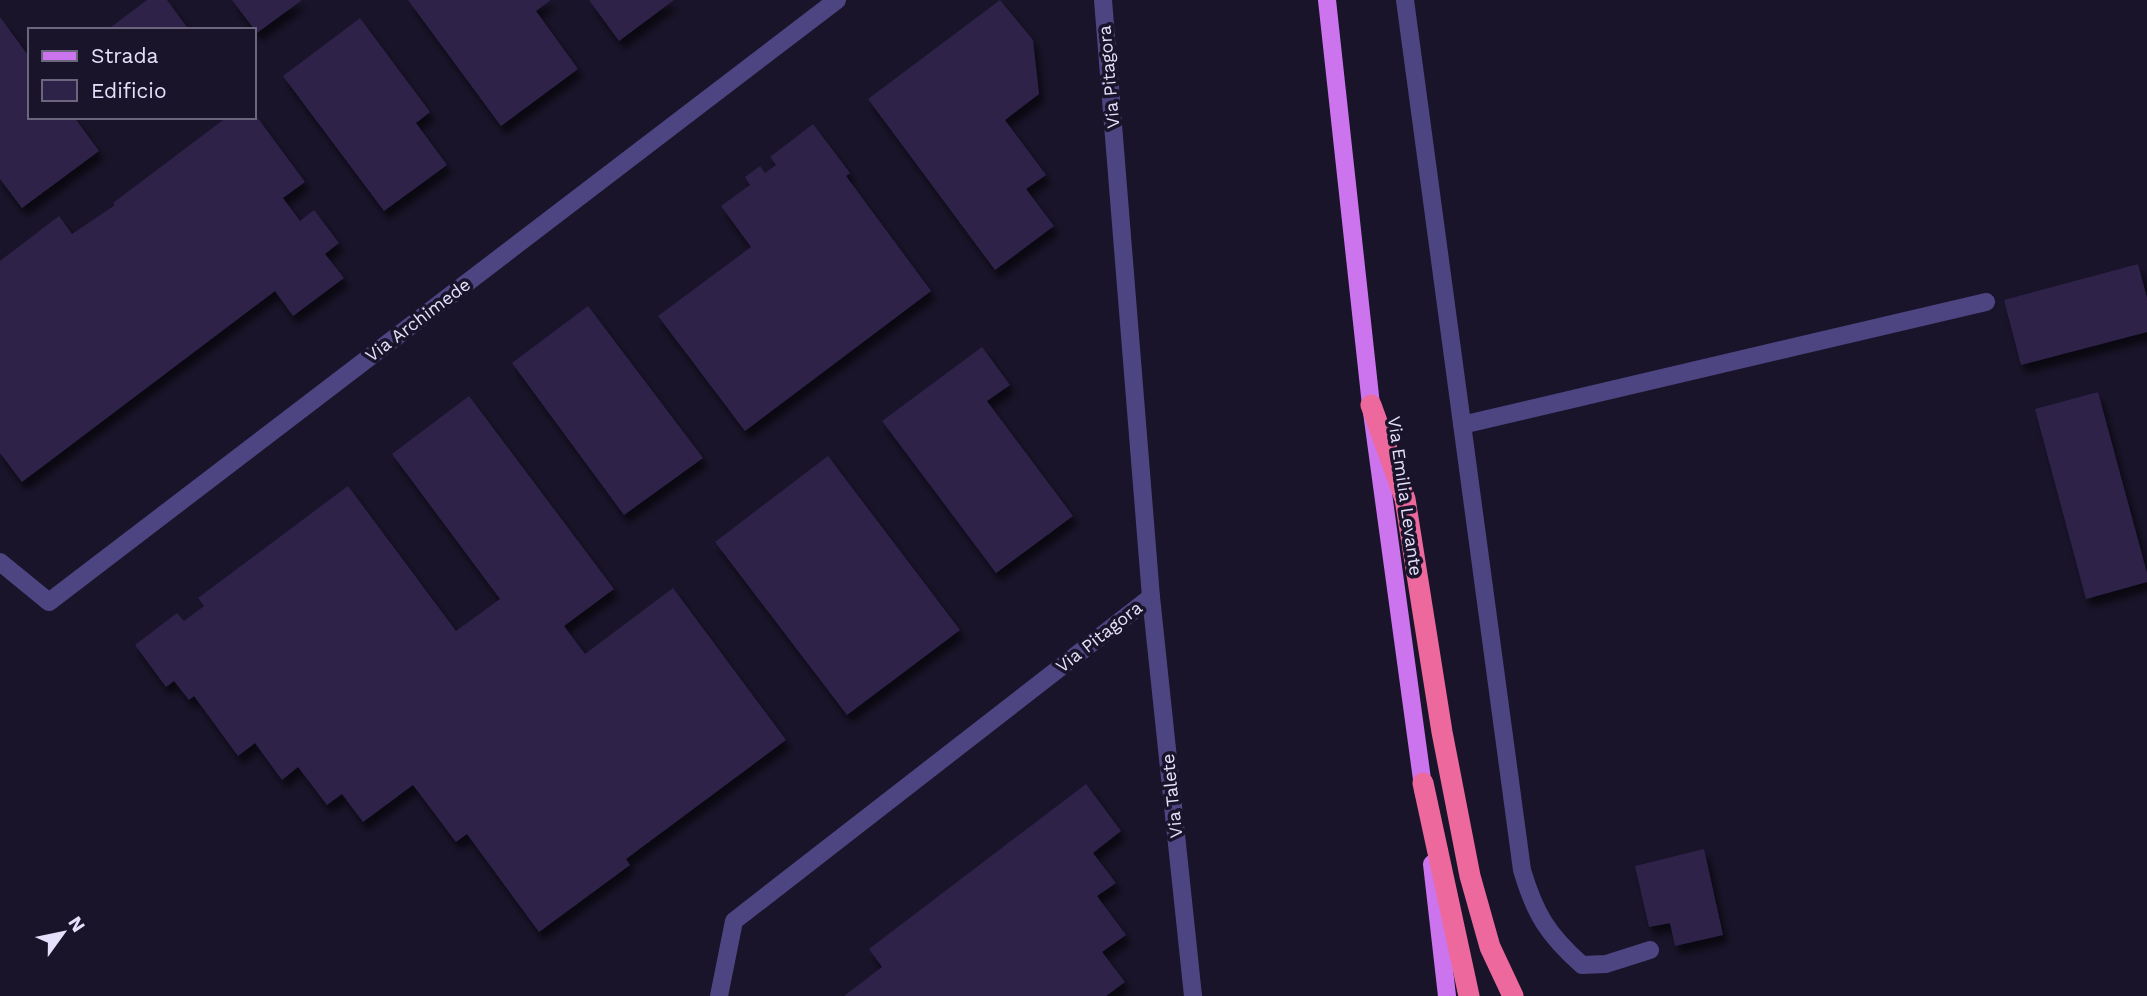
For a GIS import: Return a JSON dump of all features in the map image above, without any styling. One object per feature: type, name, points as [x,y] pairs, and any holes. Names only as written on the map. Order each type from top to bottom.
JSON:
[{"type":"highway","points":[[1371,405],[1405,499],[1442,733],[1470,876],[1490,947],[1513,996]]},
{"type":"highway","points":[[1423,783],[1469,996]]},
{"type":"main road","name":"Via Emilia Levante","points":[[1327,0],[1371,405],[1423,783],[1447,996]]},
{"type":"street","name":"Via Archimede","points":[[0,562],[49,602],[837,0]]},
{"type":"street","name":"Via Pitagora","points":[[719,996],[734,921],[1152,597],[1103,0]]},
{"type":"street","points":[[1405,0],[1521,870],[1533,908],[1555,941],[1582,965],[1605,964],[1650,950]]},
{"type":"street","points":[[1462,425],[1986,302]]},
{"type":"street","name":"Via Talete","points":[[1152,597],[1193,996]]},
{"type":"building","points":[[147,0],[167,0],[188,28],[110,28]]},
{"type":"building","points":[[232,0],[302,0],[257,33],[256,28],[253,28]]},
{"type":"building","points":[[408,0],[551,0],[536,11],[578,69],[501,126]]},
{"type":"building","points":[[589,0],[674,0],[619,41]]},
{"type":"building","points":[[1000,0],[1033,40],[1039,94],[1005,120],[1046,175],[1026,189],[1054,226],[995,270],[868,99]]},
{"type":"building","points":[[0,17],[28,55],[28,119],[75,119],[99,151],[22,208],[0,179]]},
{"type":"building","points":[[360,18],[430,112],[416,123],[447,165],[384,211],[283,76]]},
{"type":"building","points":[[256,116],[305,182],[283,198],[300,221],[314,210],[339,243],[325,254],[344,278],[293,316],[275,291],[22,482],[0,453],[0,261],[59,216],[72,234],[115,205],[113,203],[224,119],[256,119]]},
{"type":"building","points":[[813,124],[850,173],[846,176],[931,291],[745,431],[658,316],[751,247],[721,206],[750,185],[745,177],[760,166],[765,173],[776,165],[770,157]]},
{"type":"building","points":[[2138,264],[2147,298],[2147,332],[2021,365],[2004,300]]},
{"type":"building","points":[[588,306],[703,458],[624,515],[512,363]]},
{"type":"building","points":[[982,347],[1010,385],[987,401],[1073,516],[996,573],[882,421]]},
{"type":"building","points":[[2098,392],[2147,573],[2147,582],[2086,599],[2035,409]]},
{"type":"building","points":[[469,396],[614,589],[564,626],[585,654],[673,588],[786,740],[626,859],[630,865],[539,932],[467,834],[456,842],[413,785],[363,822],[342,794],[327,805],[298,767],[282,780],[255,743],[238,756],[194,696],[189,700],[174,681],[166,687],[135,645],[177,613],[184,621],[204,606],[198,598],[348,486],[456,631],[500,599],[392,454]]},
{"type":"building","points":[[828,456],[960,630],[847,715],[715,542]]},
{"type":"building","points":[[1086,784],[1121,831],[1093,853],[1116,883],[1097,896],[1126,935],[1102,952],[1125,982],[1106,996],[844,996],[882,967],[869,949]]},
{"type":"building","points":[[1704,849],[1723,935],[1675,946],[1670,923],[1649,927],[1635,866]]}]
